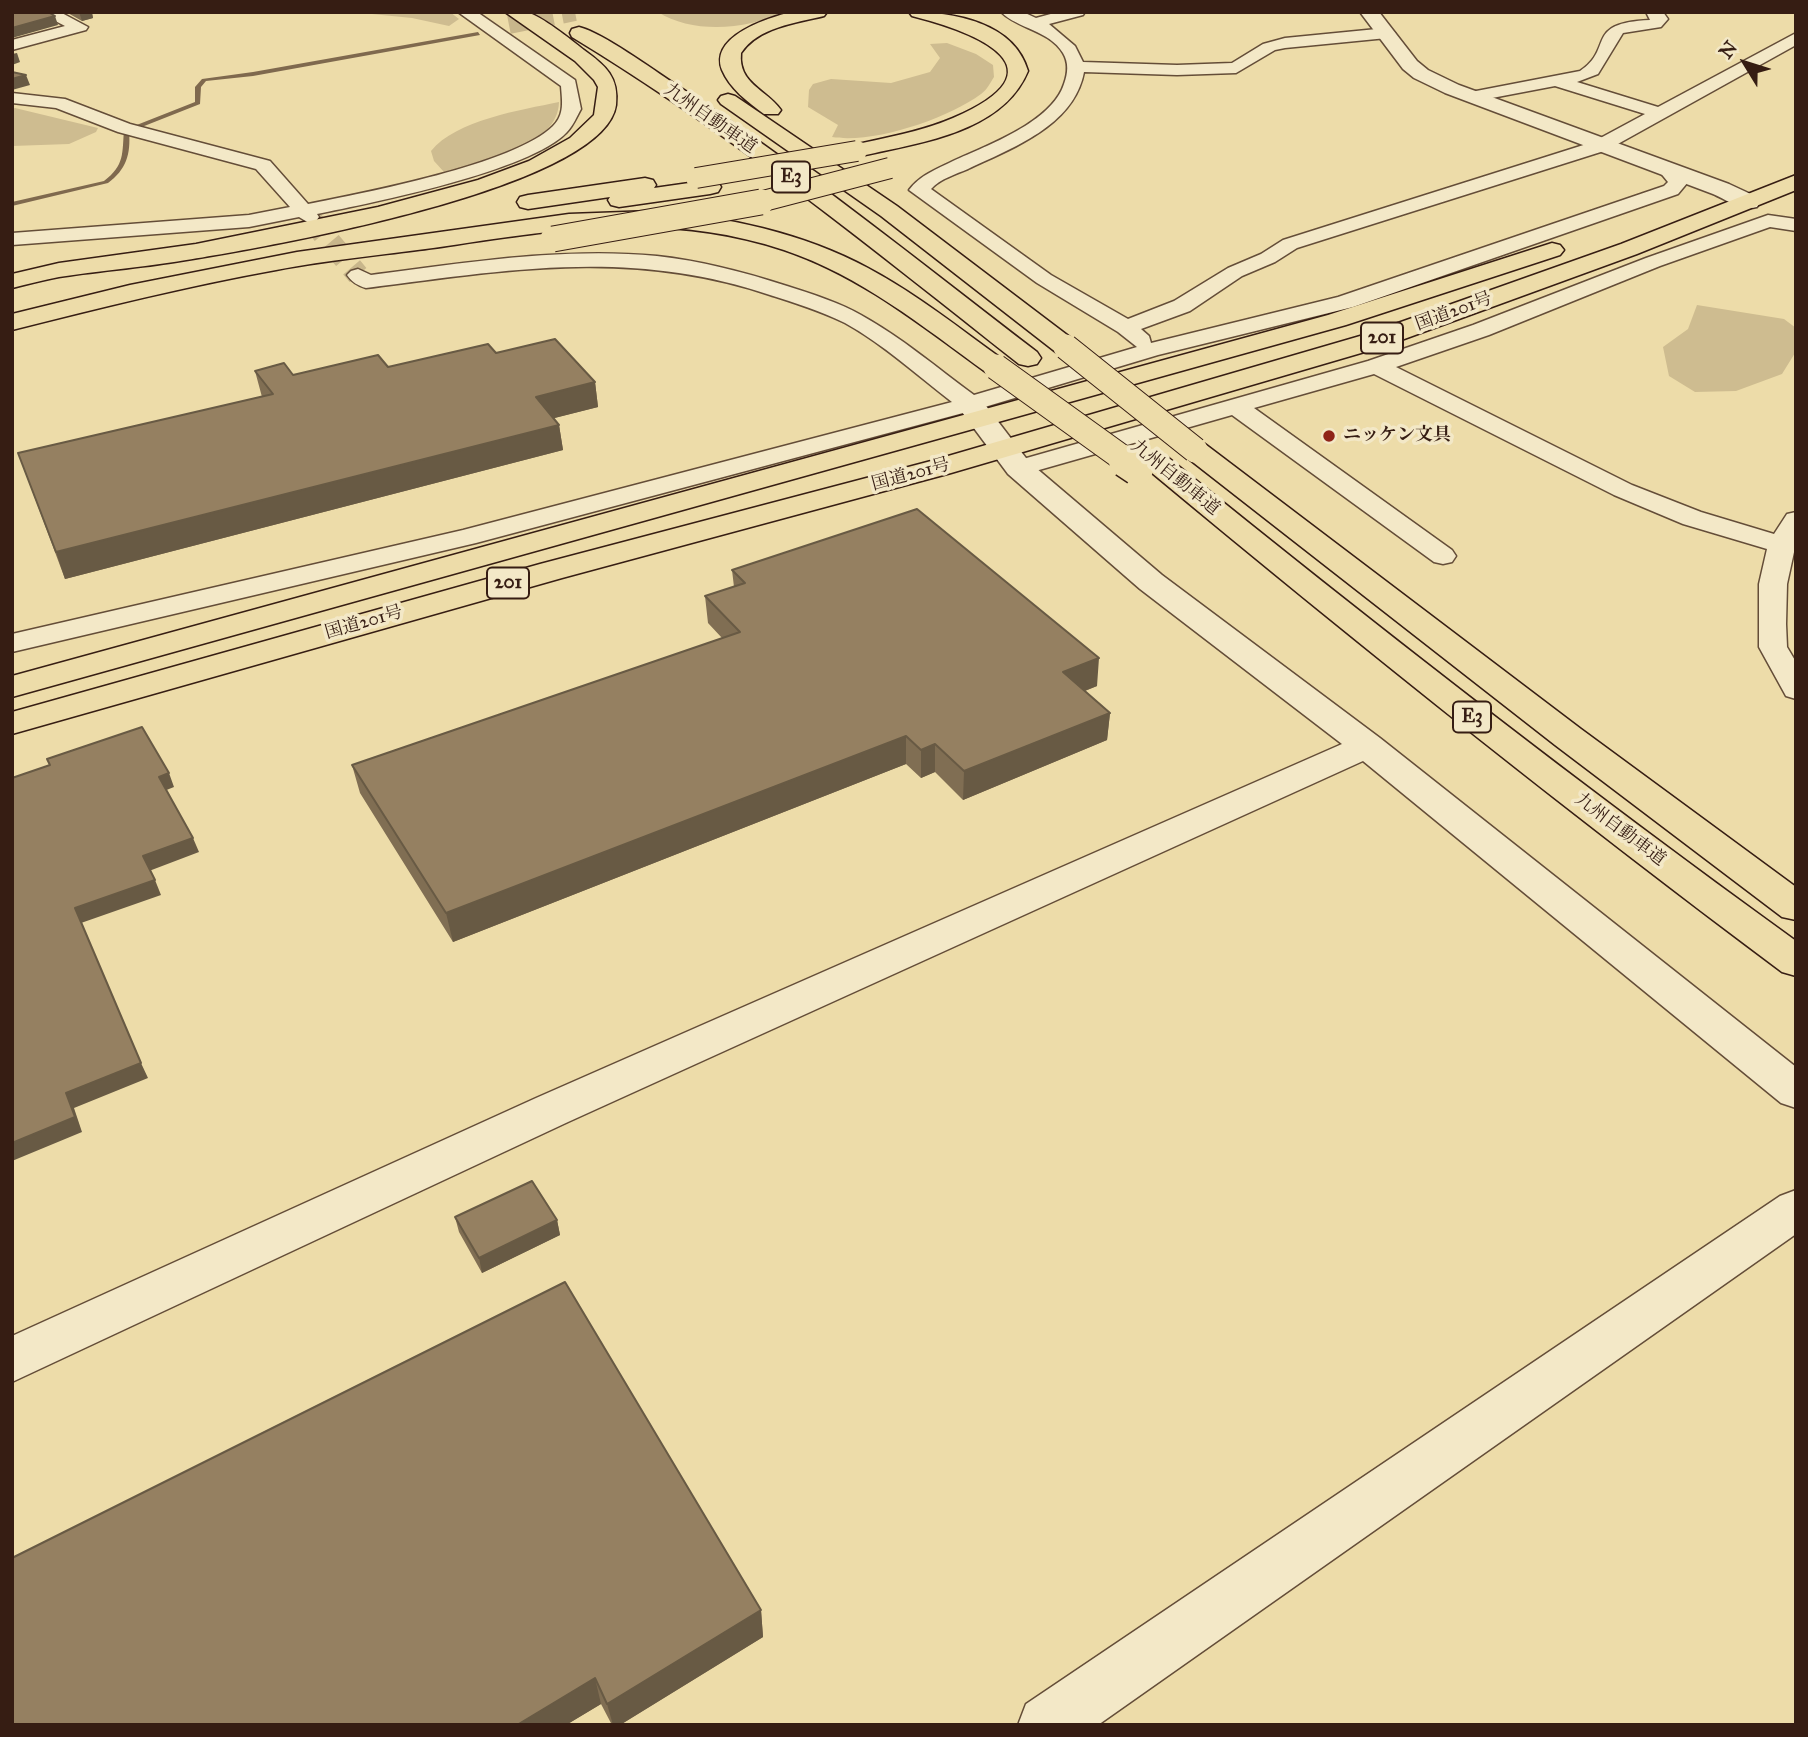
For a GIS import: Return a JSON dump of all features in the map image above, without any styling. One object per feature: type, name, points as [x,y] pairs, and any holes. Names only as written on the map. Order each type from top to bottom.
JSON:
[{"type":"highway","name":"九州自動車道","points":[[543,12],[684,99],[822,198],[1028,358],[1147,466],[1524,758],[1796,962]]},
{"type":"highway","points":[[818,12],[754,31],[737,42],[730,64],[736,78],[750,92],[889,211]]},
{"type":"highway","points":[[131,310],[333,270],[553,239],[703,215],[779,199],[988,108],[1013,85],[1018,72],[1017,61],[1002,41],[969,24],[918,12]]},
{"type":"highway","points":[[960,12],[992,22],[1019,37],[1033,50]]},
{"type":"highway","points":[[12,281],[58,270],[162,257],[235,243],[396,209],[457,194],[519,174],[584,138],[601,121],[610,104],[608,87],[603,77],[576,53],[505,22]]},
{"type":"highway","name":"九州自動車道","points":[[706,85],[889,211],[1568,737],[1796,907]]},
{"type":"highway","points":[[510,205],[872,159],[923,146],[986,123],[1032,101],[981,135],[939,152]]},
{"type":"highway","points":[[872,159],[914,160]]},
{"type":"highway","points":[[107,299],[299,246],[703,182]]},
{"type":"highway","name":"国道201号","points":[[12,723],[551,571],[1012,458],[1376,340],[1748,190],[1796,182]]},
{"type":"highway","name":"国道201号","points":[[12,687],[974,412],[1338,320],[1593,236],[1721,189]]},
{"type":"highway","points":[[235,243],[325,233],[484,209]]},
{"type":"highway","points":[[12,322],[279,262],[605,219],[650,218],[697,222],[802,248],[871,279],[996,367],[1147,466]]},
{"type":"highway","points":[[12,347],[56,336],[197,286],[279,262]]},
{"type":"street","points":[[12,45],[79,27],[46,12]]},
{"type":"street","points":[[12,239],[307,214],[491,164],[534,147],[560,130],[572,109],[569,83],[505,22],[466,12]]},
{"type":"street","points":[[1009,12],[1036,23],[1059,37],[1072,51],[1077,67],[1075,82],[1058,110],[1030,129],[928,181],[919,190],[1044,279],[1126,327],[1150,350]]},
{"type":"street","points":[[1036,23],[1077,12]]},
{"type":"street","points":[[1369,12],[1398,51],[1421,75],[1471,97],[1668,171],[1721,189],[1748,190],[1796,217]]},
{"type":"street","points":[[1471,97],[1557,81],[1595,69],[1612,34],[1618,28],[1656,24],[1660,19],[1654,12]]},
{"type":"street","points":[[1077,67],[1177,70],[1236,68],[1269,47],[1285,43],[1387,33]]},
{"type":"street","points":[[1126,327],[1182,306],[1235,272],[1268,258],[1290,244],[1600,146],[1796,38]]},
{"type":"street","points":[[1557,81],[1660,113]]},
{"type":"street","points":[[12,98],[59,103],[124,128],[263,165],[307,214]]},
{"type":"street","points":[[12,643],[467,537],[974,412],[1150,350],[1345,302],[1658,195],[1671,190],[1678,182],[1668,171]]},
{"type":"street","points":[[1012,458],[1235,406],[1376,366],[1481,330],[1653,261],[1768,221],[1796,225]]},
{"type":"street","points":[[358,275],[366,282],[488,267],[574,261],[651,262],[698,268],[741,278],[801,298],[862,324],[974,412],[1012,458],[1151,582],[1367,746],[1796,1091]]},
{"type":"street","points":[[1376,366],[1623,490],[1692,518],[1781,545]]},
{"type":"street","points":[[1235,406],[1443,556]]},
{"type":"street","points":[[1796,520],[1781,545],[1784,626],[1773,647],[1796,690]]},
{"type":"street","points":[[12,1360],[552,1110],[1367,746]]},
{"type":"street","points":[[1047,1725],[1796,1209]]},
{"type":"shaded area","points":[[352,12],[450,12],[459,19],[449,26],[412,18]]},
{"type":"shaded area","points":[[658,12],[783,12],[753,23],[720,27],[687,24]]},
{"type":"shaded area","points":[[947,43],[976,54],[993,65],[994,77],[983,92],[949,112],[909,128],[868,137],[849,138],[832,137],[838,125],[808,107],[809,90],[813,84],[831,79],[891,83],[930,72],[940,58],[930,44]]},
{"type":"shaded area","points":[[559,102],[555,118],[546,131],[515,151],[444,172],[434,161],[431,151],[456,131],[490,118]]},
{"type":"shaded area","points":[[12,109],[98,128],[96,132],[69,144],[12,146]]},
{"type":"shaded area","points":[[1697,305],[1784,319],[1796,328],[1795,353],[1782,374],[1736,391],[1695,392],[1669,376],[1663,347],[1688,329]]},
{"type":"building","points":[[12,12],[48,12],[55,16],[12,28]]},
{"type":"building","points":[[12,72],[26,75],[12,79]]},
{"type":"building","points":[[555,339],[595,382],[536,397],[559,425],[56,552],[18,453],[273,394],[255,371],[284,363],[293,375],[378,355],[388,367],[488,344],[496,353]]},
{"type":"building","points":[[917,509],[1099,658],[1063,672],[1110,713],[964,771],[935,744],[921,750],[906,736],[446,913],[352,765],[740,632],[705,596],[745,583],[732,570]]},
{"type":"building","points":[[142,727],[169,773],[159,777],[193,838],[143,856],[155,880],[75,908],[141,1063],[66,1093],[75,1117],[12,1143],[12,778],[50,765],[47,759]]},
{"type":"building","points":[[532,1181],[557,1220],[479,1258],[455,1217]]},
{"type":"building","points":[[565,1282],[761,1610],[607,1704],[595,1678],[517,1725],[12,1725],[12,1558]]},
{"type":"waterway","points":[[12,204],[106,182],[118,172],[124,160],[126,131],[198,103],[198,87],[204,80],[253,74],[478,34]]},
{"type":"tunnel","points":[[509,25],[575,12]]},
{"type":"tunnel","points":[[309,217],[358,275]]},
{"type":"place","name":"ニッケン文具","points":[[1329,436]]}]
